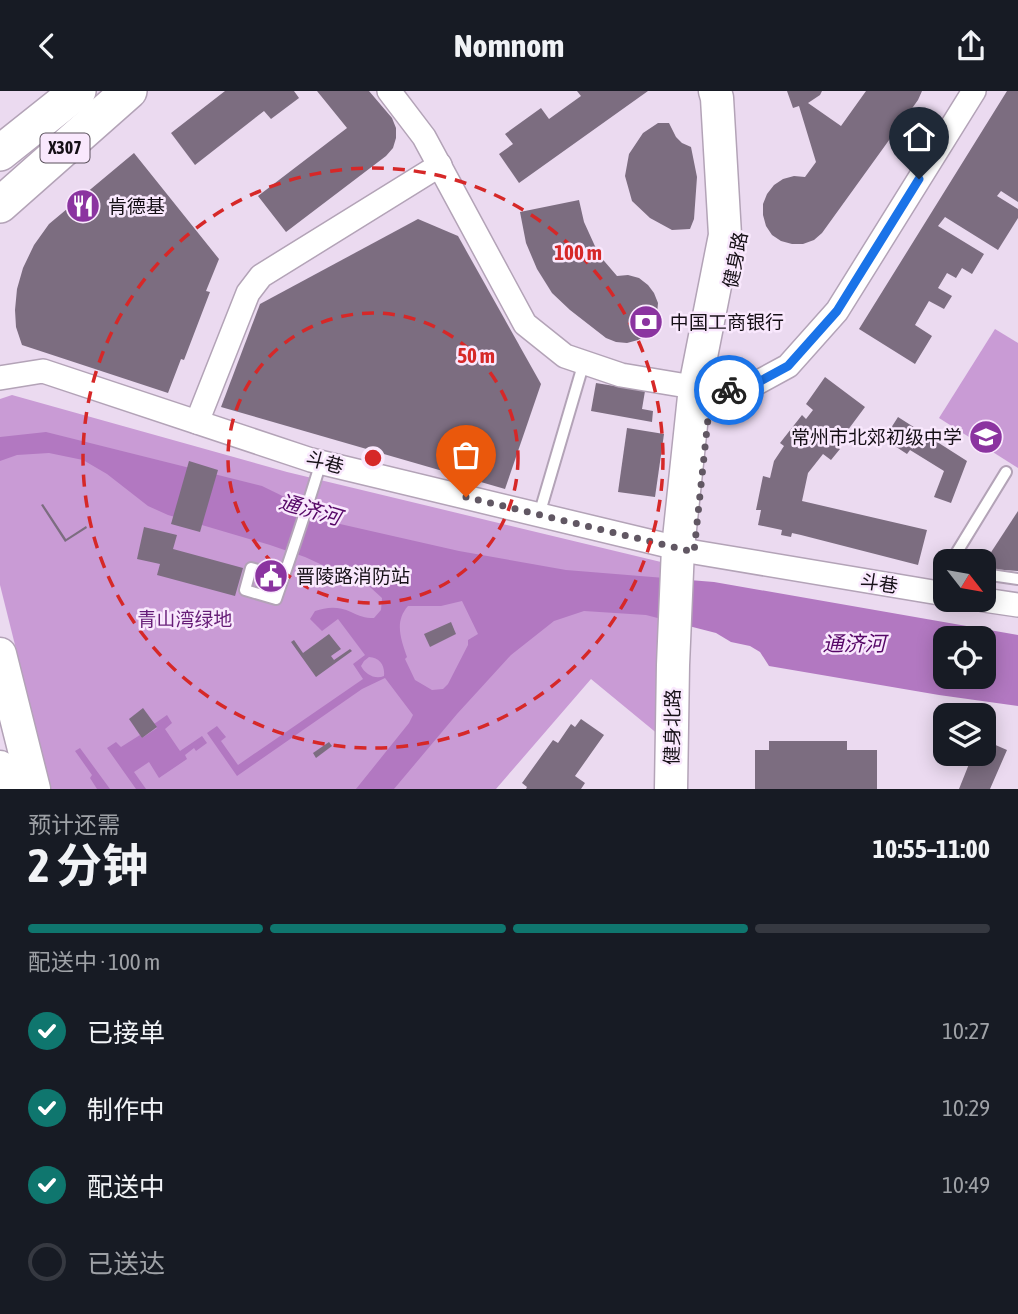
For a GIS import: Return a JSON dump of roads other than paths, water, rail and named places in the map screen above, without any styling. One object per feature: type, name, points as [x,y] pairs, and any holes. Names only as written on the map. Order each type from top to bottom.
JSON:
[{"type":"main road","name":"X307","points":[[0,153],[78,91]]},
{"type":"main road","name":"X307","points":[[0,205],[129,91]]},
{"type":"main road","name":"健身路","points":[[682,669],[686,550],[703,388],[726,235],[718,97],[715,91]]},
{"type":"main road","name":"健身路","points":[[703,388],[742,224],[735,91]]},
{"type":"main road","points":[[0,655],[34,789]]},
{"type":"main road","name":"健身北路","points":[[671,789],[682,669]]},
{"type":"main road","name":"健身北路","points":[[682,669],[691,789]]},
{"type":"main road","points":[[0,767],[5,789]]},
{"type":"street","points":[[389,91],[424,137],[525,324],[565,356],[621,375],[703,388],[742,391],[788,366],[837,311],[974,91]]},
{"type":"street","points":[[197,422],[248,293],[261,276],[440,165]]},
{"type":"street","name":"斗巷","points":[[0,378],[43,371],[321,462],[686,550],[933,592]]},
{"type":"street","points":[[996,602],[1018,605]]},
{"type":"lane","points":[[539,515],[584,362]]},
{"type":"lane","points":[[284,577],[321,462]]},
{"type":"lane","points":[[959,549],[1006,472]]},
{"type":"lane","points":[[996,576],[1018,579]]},
{"type":"water","name":"通济河","points":[[46,432],[262,486],[340,524],[459,551],[566,570],[714,582],[966,626],[933,626],[933,689],[996,689],[996,631],[1018,635],[1018,706],[769,666],[760,652],[750,646],[731,642],[716,633],[646,615],[584,611],[554,621],[511,655],[394,789],[356,789],[413,715],[385,678],[362,689],[237,776],[207,733],[217,726],[226,737],[221,741],[238,765],[363,679],[353,664],[365,655],[338,619],[322,631],[310,619],[315,611],[333,608],[374,618],[381,610],[382,598],[370,587],[305,557],[168,515],[148,506],[107,474],[83,460],[49,453],[17,455],[0,461],[0,437]],"holes":[[[462,601],[478,634],[468,640],[448,684],[443,689],[432,690],[415,680],[405,659],[407,657],[400,631],[401,618],[408,606],[441,606]],[[369,657],[383,665],[384,676],[374,677],[363,669],[361,666]]]},
{"type":"water","points":[[167,715],[172,723],[165,729],[180,751],[202,736],[207,743],[196,751],[194,748],[185,755],[187,759],[159,778],[149,762],[134,772],[146,789],[136,789],[107,748],[116,742],[121,747],[140,735],[142,738],[157,728],[154,724]]},
{"type":"water","points":[[80,748],[110,789],[97,789],[90,778],[92,775],[75,751]]},
{"type":"place","name":"肯德基","points":[[83,206]]},
{"type":"place","name":"中国工商银行","points":[[646,322]]},
{"type":"place","name":"常州市北郊初级中学","points":[[986,437]]},
{"type":"place","name":"晋陵路消防站","points":[[271,576]]},
{"type":"park label","name":"青山湾绿地","points":[[185,619]]}]
